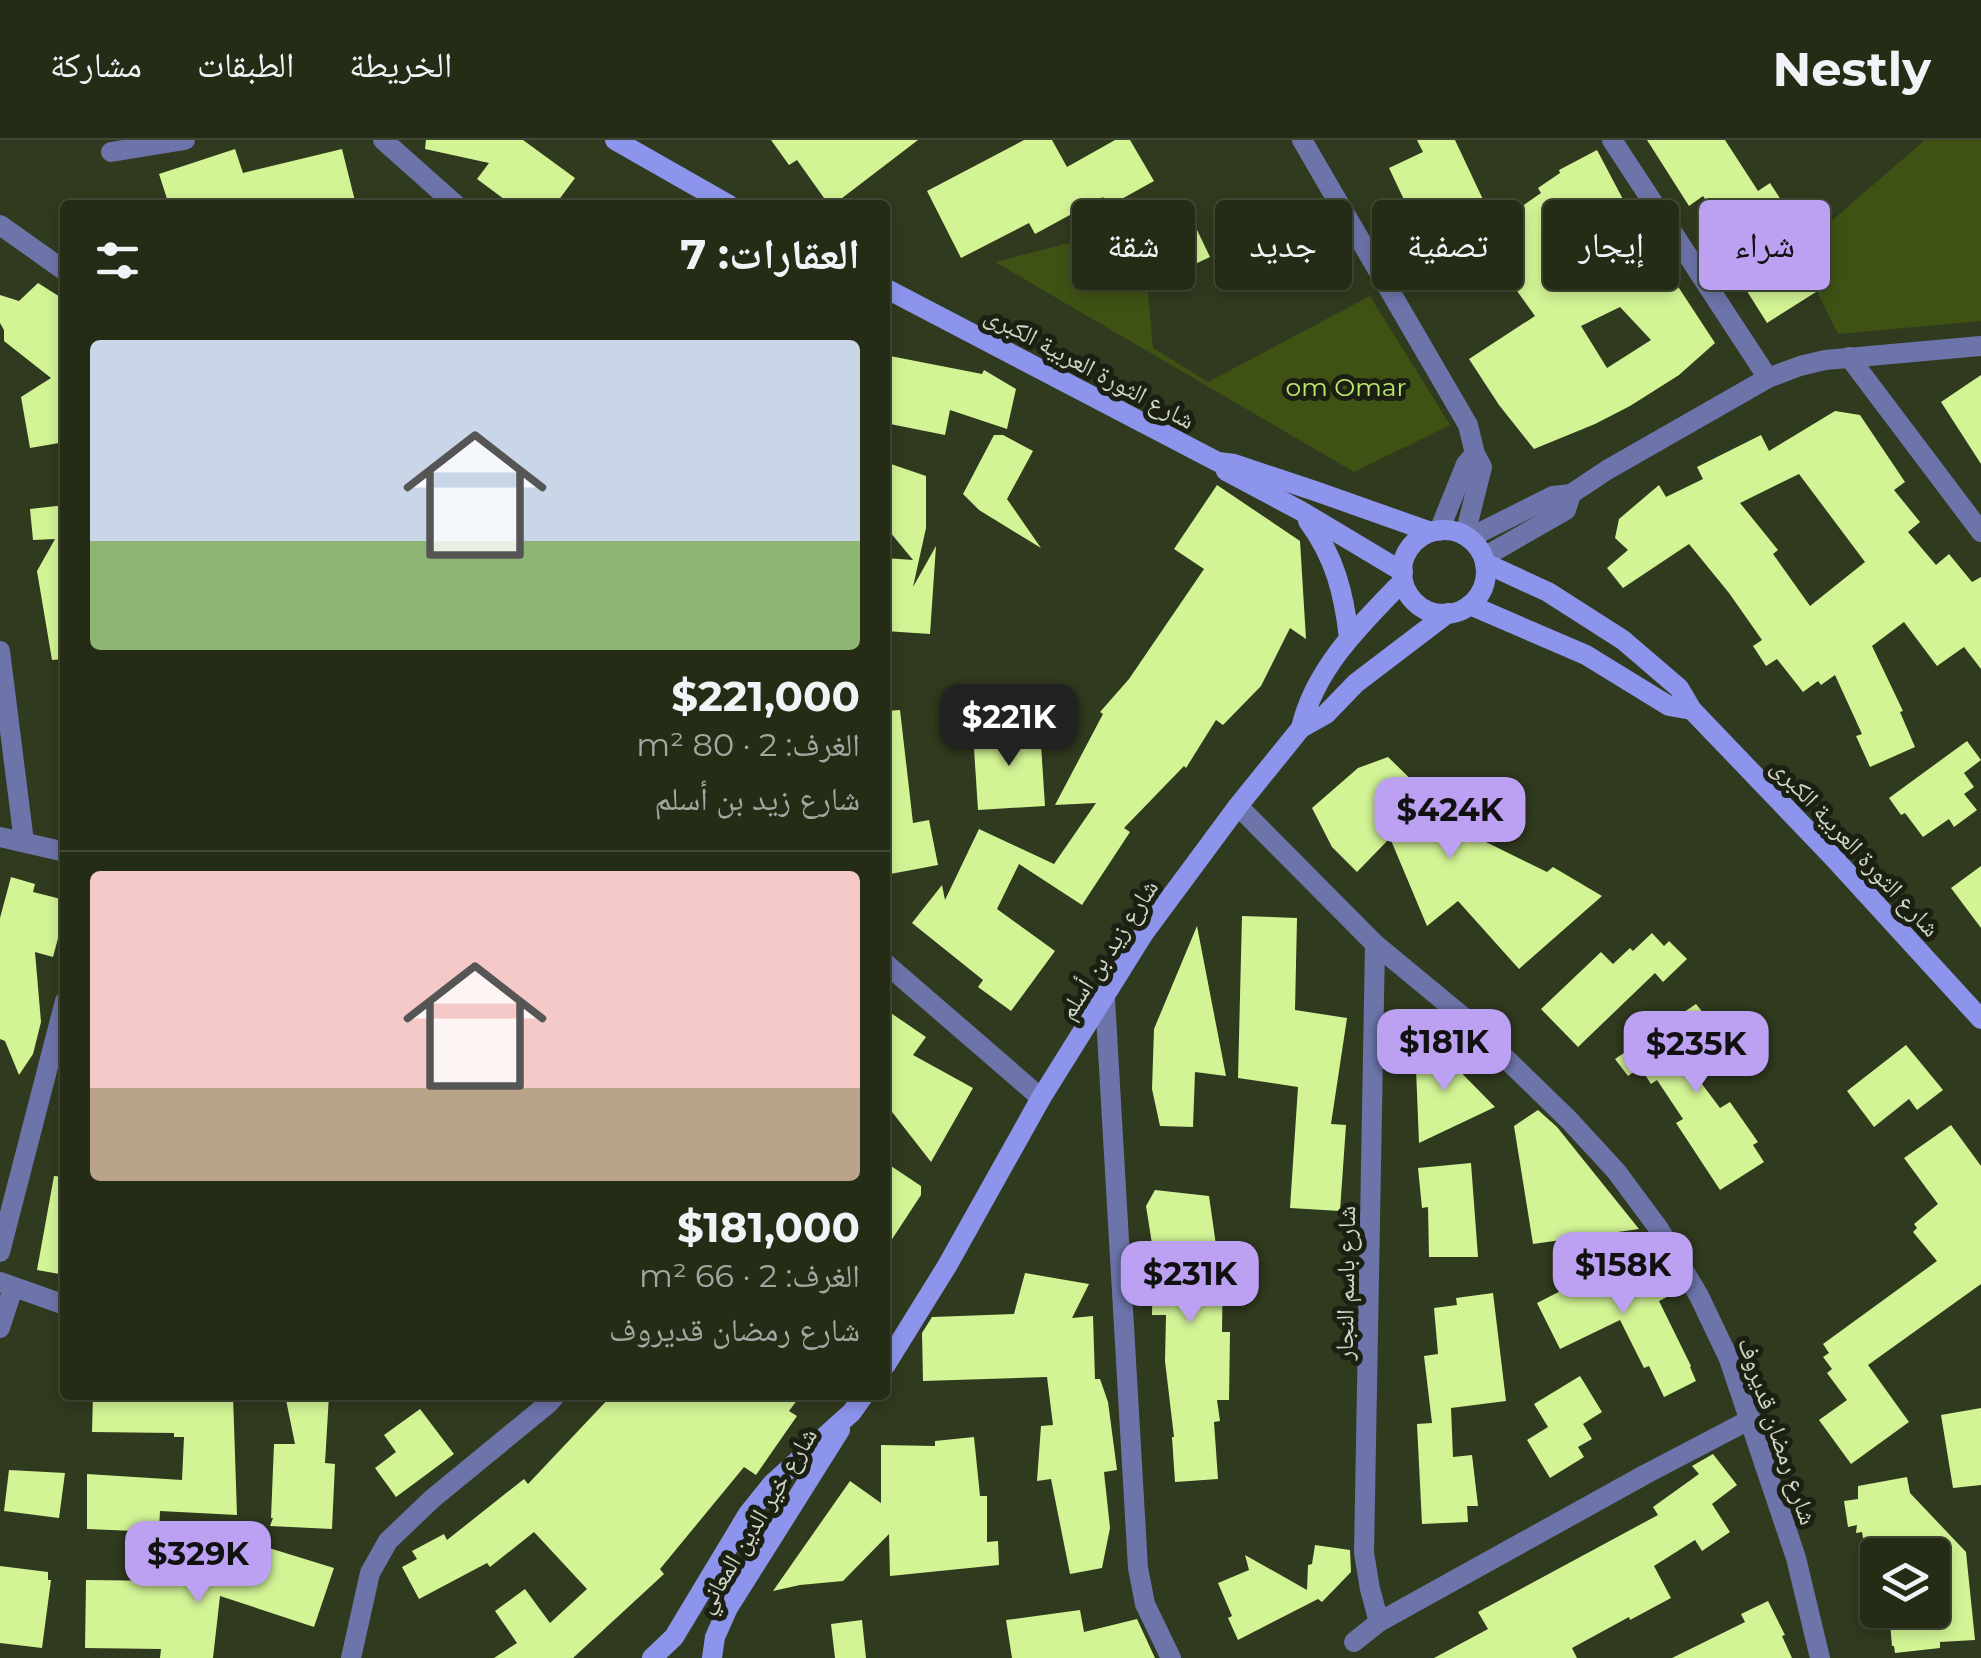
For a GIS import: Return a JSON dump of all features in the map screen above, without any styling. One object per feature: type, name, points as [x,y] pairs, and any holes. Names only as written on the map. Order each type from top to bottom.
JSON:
[{"type":"street","points":[[111,152],[185,140]]},
{"type":"street","points":[[383,140],[450,200]]},
{"type":"street","points":[[615,140],[720,200]]},
{"type":"street","points":[[1302,140],[1464,416],[1482,466],[1467,537]]},
{"type":"street","points":[[1612,140],[1768,378]]},
{"type":"street","points":[[0,224],[60,267]]},
{"type":"street","name":"شارع الثورة العربية الكبرى","points":[[890,291],[1218,462],[1228,473],[1301,511],[1403,577]]},
{"type":"street","points":[[1467,537],[1554,496],[1571,494],[1768,378],[1800,366],[1849,357],[1981,346]]},
{"type":"street","points":[[1849,357],[1981,532]]},
{"type":"street","points":[[1435,532],[1466,464],[1475,454]]},
{"type":"street","name":"شارع الثورة العربية الكبرى","points":[[1218,462],[1234,464],[1435,532]]},
{"type":"street","points":[[1484,560],[1566,510],[1571,494]]},
{"type":"street","points":[[1301,511],[1324,542],[1332,561],[1346,610],[1348,638]]},
{"type":"street","points":[[1452,531],[1467,537],[1484,560],[1484,586],[1478,596],[1470,605],[1448,613],[1433,612],[1420,605],[1409,594],[1403,577],[1408,552],[1421,537],[1435,532],[1452,531]]},
{"type":"street","name":"شارع الثورة العربية الكبرى","points":[[1484,560],[1548,592],[1624,640],[1679,688],[1692,710],[1981,1020]]},
{"type":"street","name":"شارع زيد بن أسلم","points":[[1302,728],[1308,701],[1348,638],[1403,577]]},
{"type":"street","name":"شارع الثورة العربية الكبرى","points":[[1470,605],[1586,655],[1669,706],[1692,710]]},
{"type":"street","name":"شارع زيد بن أسلم","points":[[890,1358],[1042,1098],[1144,934],[1238,806],[1302,728],[1326,714],[1356,683],[1448,613]]},
{"type":"street","points":[[0,651],[24,842]]},
{"type":"street","name":"شارع رمضان قديروف","points":[[1238,806],[1375,944],[1462,1016],[1569,1120],[1616,1171],[1659,1228],[1699,1296],[1729,1359],[1796,1558],[1820,1658]]},
{"type":"street","points":[[0,837],[60,851]]},
{"type":"street","name":"شارع باسم النجار","points":[[1375,944],[1364,1553],[1379,1622]]},
{"type":"street","points":[[890,968],[1042,1098]]},
{"type":"street","points":[[1105,999],[1138,1568],[1146,1604],[1171,1658]]},
{"type":"street","points":[[0,1252],[60,1020]]},
{"type":"street","points":[[0,1328],[6,1285],[60,1303]]},
{"type":"street","points":[[350,1658],[370,1572],[388,1540],[547,1400]]},
{"type":"street","points":[[652,1658],[674,1648],[748,1514],[772,1484],[858,1403]]},
{"type":"street","name":"شارع خير الدين المعاني","points":[[712,1658],[715,1638],[728,1608],[858,1403]]},
{"type":"street","points":[[1354,1642],[1379,1622],[1751,1419]]},
{"type":"green space","points":[[1925,140],[1981,140],[1981,321],[1838,334],[1816,290],[1830,290],[1830,222]]},
{"type":"green space","name":"om Omar","points":[[1072,242],[1072,290],[1147,290],[1153,348],[1208,382],[1370,296],[1450,425],[1354,472],[995,262]]},
{"type":"building","points":[[426,140],[523,140],[575,178],[559,200],[505,200],[477,179],[489,163],[425,149]]},
{"type":"building","points":[[771,140],[918,140],[840,200],[825,200],[797,160],[789,165]]},
{"type":"building","points":[[1024,140],[1052,140],[1067,167],[1115,140],[1130,140],[1154,181],[1120,200],[1103,197],[1072,200],[1072,214],[1035,234],[1029,223],[961,258],[927,191]]},
{"type":"building","points":[[1417,140],[1455,140],[1483,200],[1404,200],[1389,168],[1423,152]]},
{"type":"building","points":[[1647,140],[1725,140],[1758,191],[1770,183],[1781,200],[1706,200],[1703,196],[1689,206]]},
{"type":"building","points":[[235,149],[243,173],[342,149],[355,200],[167,200],[159,174]]},
{"type":"building","points":[[1597,150],[1623,200],[1543,200],[1543,290],[1679,288],[1715,343],[1679,375],[1630,406],[1534,449],[1469,359],[1535,316],[1516,290],[1523,290],[1523,206],[1541,193],[1538,188],[1559,170]],"holes":[[[1620,307],[1651,340],[1607,368],[1581,326]]]},
{"type":"building","points":[[1195,226],[1210,257],[1195,264]]},
{"type":"building","points":[[38,283],[60,297],[60,443],[30,448],[21,397],[51,378],[4,341],[0,295],[19,301]]},
{"type":"building","points":[[1746,290],[1815,290],[1816,292],[1767,323]]},
{"type":"building","points":[[890,356],[982,374],[984,370],[1016,389],[1007,429],[950,410],[945,435],[890,424]]},
{"type":"building","points":[[1981,375],[1981,464],[1941,402]]},
{"type":"building","points":[[1835,411],[1860,415],[1905,482],[1894,490],[1920,522],[1908,532],[1936,565],[1949,554],[1972,582],[1981,577],[1981,669],[1964,647],[1937,666],[1904,622],[1872,646],[1903,711],[1900,712],[1915,747],[1870,767],[1856,736],[1862,734],[1835,675],[1803,692],[1777,659],[1766,666],[1753,646],[1762,640],[1689,544],[1623,588],[1607,568],[1628,550],[1615,538],[1619,519],[1659,485],[1666,497],[1703,479],[1697,467],[1761,435],[1769,451]],"holes":[[[1799,474],[1865,562],[1810,606],[1773,554],[1778,550],[1740,503]]]},
{"type":"building","points":[[994,435],[1003,435],[1033,451],[1007,499],[1041,548],[979,510],[963,494]]},
{"type":"building","points":[[890,464],[926,476],[926,528],[913,587],[936,546],[930,634],[890,631],[890,558],[913,560],[890,532]]},
{"type":"building","points":[[1217,485],[1300,541],[1306,639],[1290,628],[1261,686],[1223,725],[1216,720],[1186,768],[1124,828],[1130,832],[1082,905],[1019,864],[997,909],[1055,951],[1011,1011],[978,987],[983,980],[912,923],[942,885],[945,900],[979,829],[1054,864],[1096,803],[1055,805],[1103,714],[1100,712],[1129,679],[1204,569],[1174,549]]},
{"type":"building","points":[[60,506],[60,659],[52,660],[37,571],[55,539],[33,540],[30,509]]},
{"type":"building","points":[[900,710],[913,823],[929,820],[938,865],[890,874],[890,711]]},
{"type":"building","points":[[1040,729],[1045,806],[978,810],[973,733]]},
{"type":"building","points":[[1967,741],[1981,760],[1964,773],[1974,787],[1964,794],[1977,810],[1954,827],[1949,819],[1923,837],[1889,798]]},
{"type":"building","points":[[1388,757],[1430,798],[1419,809],[1547,872],[1553,867],[1602,896],[1519,969],[1458,901],[1427,926],[1390,838],[1357,872],[1332,847],[1312,808],[1358,768]]},
{"type":"building","points":[[1981,866],[1981,928],[1951,888]]},
{"type":"building","points":[[11,877],[35,884],[33,892],[60,899],[60,931],[53,957],[35,952],[41,1022],[33,1054],[19,1075],[5,1041],[0,1039],[0,918]]},
{"type":"building","points":[[1242,916],[1297,918],[1295,1010],[1347,1018],[1331,1124],[1346,1125],[1340,1211],[1290,1208],[1298,1087],[1238,1078]]},
{"type":"building","points":[[1197,926],[1226,1076],[1195,1072],[1193,1127],[1160,1126],[1152,1089],[1154,1029]]},
{"type":"building","points":[[1652,933],[1664,946],[1669,941],[1687,959],[1663,982],[1655,973],[1578,1047],[1541,1009],[1601,952],[1613,964]]},
{"type":"building","points":[[1696,1004],[1721,1035],[1692,1059],[1699,1069],[1693,1072],[1720,1108],[1730,1102],[1758,1142],[1753,1145],[1764,1162],[1720,1190],[1676,1123],[1683,1119],[1657,1080],[1651,1084],[1640,1067],[1628,1076],[1615,1059]]},
{"type":"building","points":[[890,1012],[926,1037],[913,1055],[973,1088],[931,1162],[890,1109]]},
{"type":"building","points":[[1432,1043],[1495,1107],[1419,1143],[1415,1044]]},
{"type":"building","points":[[1906,1045],[1943,1090],[1917,1110],[1909,1099],[1874,1127],[1847,1091]]},
{"type":"building","points":[[1538,1110],[1557,1127],[1639,1229],[1533,1244],[1514,1126]]},
{"type":"building","points":[[1951,1125],[1981,1166],[1981,1284],[1868,1365],[1909,1422],[1851,1464],[1819,1420],[1847,1400],[1827,1373],[1832,1369],[1823,1357],[1829,1353],[1823,1344],[1937,1261],[1913,1232],[1917,1228],[1914,1224],[1938,1204],[1904,1158]]},
{"type":"building","points":[[1471,1163],[1478,1257],[1429,1257],[1428,1207],[1422,1208],[1418,1168]]},
{"type":"building","points":[[890,1165],[921,1186],[921,1195],[890,1242]]},
{"type":"building","points":[[54,1176],[60,1177],[60,1274],[37,1270]]},
{"type":"building","points":[[1155,1190],[1209,1196],[1218,1259],[1223,1259],[1222,1332],[1230,1332],[1229,1400],[1217,1400],[1220,1421],[1214,1422],[1218,1479],[1175,1482],[1165,1361],[1166,1315],[1152,1315],[1153,1250],[1146,1206]]},
{"type":"building","points":[[1643,1249],[1667,1297],[1659,1301],[1696,1381],[1664,1397],[1620,1320],[1560,1349],[1537,1303]]},
{"type":"building","points":[[1025,1273],[1089,1284],[1072,1318],[1093,1316],[1095,1379],[1100,1379],[1108,1402],[1117,1470],[1104,1472],[1110,1528],[1102,1568],[1070,1574],[1051,1479],[1037,1481],[1041,1426],[1053,1425],[1047,1377],[923,1381],[922,1333],[932,1317],[1014,1314]]},
{"type":"building","points":[[1493,1293],[1506,1401],[1451,1408],[1453,1457],[1472,1455],[1478,1506],[1467,1506],[1468,1522],[1422,1524],[1417,1424],[1432,1423],[1424,1356],[1438,1354],[1434,1308],[1457,1305],[1456,1298]]},
{"type":"building","points":[[1580,1376],[1602,1412],[1583,1424],[1592,1439],[1578,1447],[1584,1457],[1550,1478],[1527,1440],[1548,1427],[1534,1404]]},
{"type":"building","points":[[93,1400],[233,1400],[237,1515],[160,1511],[159,1532],[87,1529],[87,1474],[182,1480],[184,1437],[174,1437],[174,1433],[92,1432]]},
{"type":"building","points":[[286,1400],[329,1400],[325,1463],[335,1464],[332,1529],[270,1526],[274,1444],[295,1444]]},
{"type":"building","points":[[607,1400],[797,1400],[789,1411],[797,1416],[756,1475],[744,1467],[660,1569],[664,1574],[573,1658],[494,1658],[517,1643],[495,1611],[525,1589],[550,1623],[587,1589],[534,1532],[490,1567],[487,1563],[419,1599],[402,1567],[417,1559],[412,1551],[444,1534],[447,1540],[524,1479],[528,1484]]},
{"type":"building","points":[[1981,1408],[1981,1485],[1953,1488],[1941,1415]]},
{"type":"building","points":[[420,1409],[454,1454],[396,1497],[375,1468],[396,1452],[384,1435]]},
{"type":"building","points":[[974,1437],[980,1496],[987,1496],[987,1542],[998,1541],[999,1565],[890,1576],[889,1534],[843,1581],[773,1591],[850,1481],[881,1503],[881,1445],[935,1446],[935,1441]]},
{"type":"building","points":[[1713,1454],[1737,1485],[1712,1504],[1730,1532],[1702,1551],[1695,1540],[1654,1566],[1671,1598],[1572,1648],[1577,1658],[1434,1658],[1488,1629],[1478,1612],[1658,1515],[1653,1507],[1699,1474],[1692,1466]]},
{"type":"building","points":[[9,1470],[65,1473],[59,1518],[4,1511]]},
{"type":"building","points":[[1907,1477],[1910,1493],[1966,1552],[1975,1640],[1940,1642],[1940,1648],[1895,1653],[1890,1628],[1950,1628],[1950,1538],[1863,1538],[1862,1532],[1856,1533],[1857,1525],[1848,1527],[1844,1501],[1858,1499],[1858,1486]]},
{"type":"building","points":[[1315,1545],[1350,1550],[1351,1572],[1322,1602],[1318,1599],[1238,1640],[1218,1583],[1249,1570],[1245,1555],[1307,1590],[1308,1565],[1312,1564]]},
{"type":"building","points":[[269,1548],[334,1568],[314,1627],[220,1596],[213,1658],[160,1658],[161,1649],[85,1648],[86,1580],[169,1581],[170,1571],[252,1581],[255,1571],[268,1571]]},
{"type":"building","points":[[0,1566],[48,1572],[51,1580],[42,1648],[0,1643]]},
{"type":"building","points":[[1768,1601],[1792,1658],[1672,1658],[1745,1622],[1741,1614]]},
{"type":"building","points":[[1080,1610],[1084,1632],[1137,1619],[1155,1658],[1012,1658],[1006,1620]]},
{"type":"building","points":[[862,1620],[866,1658],[835,1658],[831,1624]]}]
